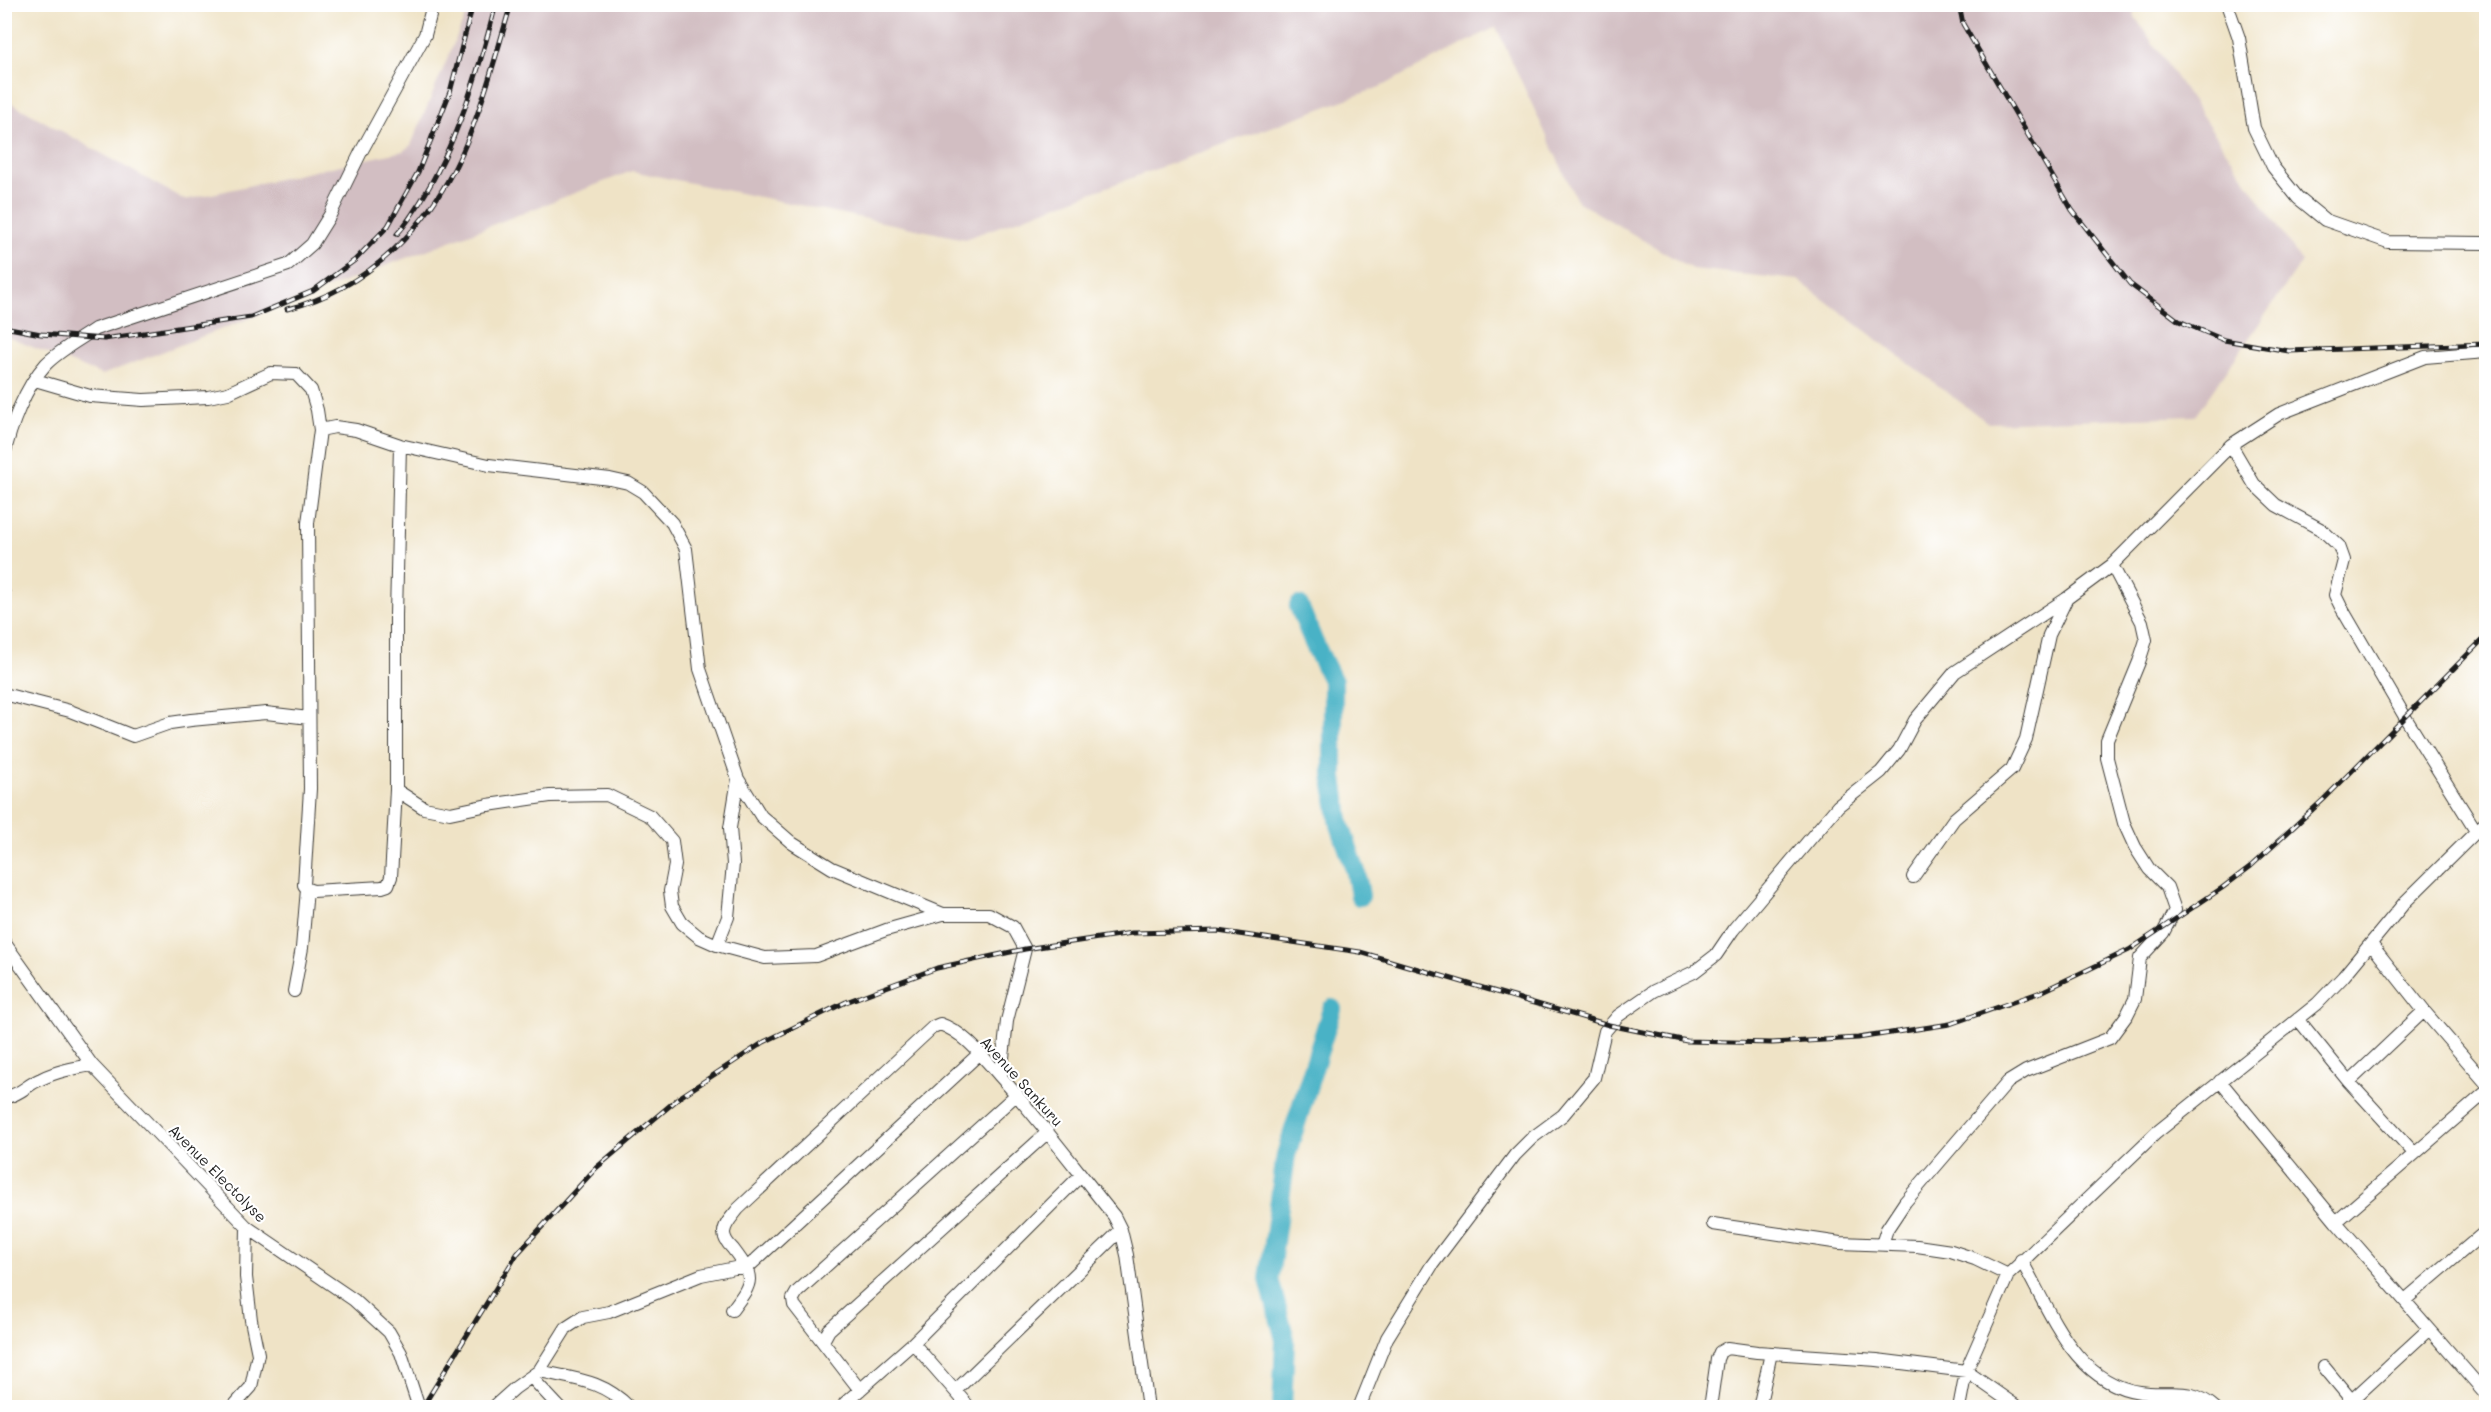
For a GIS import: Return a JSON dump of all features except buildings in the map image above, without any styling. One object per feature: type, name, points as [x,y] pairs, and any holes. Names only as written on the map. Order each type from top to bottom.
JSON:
[{"type":"street","points":[[4,456],[7,425],[35,380],[47,364],[95,329],[288,265],[312,244],[330,215],[361,152],[425,35],[433,4]]},
{"type":"street","points":[[2227,4],[2239,38],[2254,128],[2273,167],[2298,198],[2325,220],[2388,242],[2487,243]]},
{"type":"street","points":[[1359,1407],[1387,1338],[1432,1265],[1515,1155],[1532,1138],[1563,1115],[1594,1078],[1605,1031],[1609,1025],[1654,991],[1694,972],[1716,955],[1733,930],[1838,806],[1881,772],[1899,750],[1915,720],[1955,672],[2066,599],[2112,565],[2231,445],[2279,414],[2425,357],[2487,352]]},
{"type":"street","points":[[35,380],[90,396],[143,400],[208,397],[228,393],[271,373],[296,374],[311,390],[320,430],[308,522],[310,789],[304,885],[307,889],[302,948],[294,991]]},
{"type":"street","points":[[320,430],[335,427],[356,430],[400,445],[489,465],[610,479],[628,483],[643,492],[672,523],[686,549],[700,669],[738,779],[761,816],[792,843],[832,868],[943,914]]},
{"type":"street","points":[[307,889],[313,891],[382,887],[388,885],[391,877],[396,790],[396,615],[400,445]]},
{"type":"street","points":[[2231,445],[2254,484],[2276,505],[2322,530],[2338,546],[2344,560],[2335,595],[2344,614],[2476,831]]},
{"type":"street","points":[[1882,1244],[1887,1229],[1905,1202],[2008,1082],[2026,1071],[2110,1038],[2127,1015],[2135,999],[2140,958],[2163,933],[2173,917],[2175,910],[2167,887],[2149,869],[2124,823],[2107,758],[2107,740],[2146,640],[2142,622],[2112,565]]},
{"type":"street","points":[[4,594],[4,643]]},
{"type":"street","points":[[1913,877],[1954,819],[2012,769],[2026,740],[2049,635],[2066,599]]},
{"type":"street","points":[[4,694],[70,711],[134,736],[170,723],[266,712],[309,718]]},
{"type":"street","points":[[717,945],[728,917],[733,864],[730,828],[738,779]]},
{"type":"street","points":[[396,790],[423,808],[450,813],[550,796],[607,795],[650,816],[672,841],[675,865],[670,891],[672,906],[682,924],[699,937],[717,945],[765,958],[816,956],[886,930],[943,914],[989,914],[1013,927],[1025,949],[1007,1021],[1001,1076]]},
{"type":"street","points":[[1959,1407],[1966,1371],[1986,1320],[2008,1275],[2021,1260],[2156,1133],[2317,1004],[2343,977],[2405,902],[2487,822]]},
{"type":"street","name":"Avenue Electolyse","points":[[4,942],[92,1065],[247,1227],[354,1300],[389,1332],[401,1353],[418,1407]]},
{"type":"street","points":[[2371,944],[2424,1011],[2487,1083]]},
{"type":"street","points":[[2349,1082],[2424,1011]]},
{"type":"street","points":[[2298,1019],[2349,1082],[2414,1153]]},
{"type":"street","name":"Avenue Sankuru","points":[[747,1268],[724,1235],[725,1226],[738,1209],[933,1027],[940,1024],[947,1026],[980,1053],[1017,1094],[1114,1215],[1121,1230],[1127,1255],[1148,1407]]},
{"type":"street","points":[[497,1407],[515,1388],[535,1375],[566,1328],[583,1317],[609,1312],[701,1275],[735,1268],[747,1268],[980,1053]]},
{"type":"street","points":[[4,1095],[7,1097],[16,1095],[38,1080],[62,1070],[92,1065]]},
{"type":"street","points":[[2220,1081],[2336,1222],[2487,1394]]},
{"type":"street","points":[[2336,1222],[2487,1092]]},
{"type":"street","points":[[860,1390],[794,1305],[792,1299],[797,1292],[1017,1094]]},
{"type":"street","points":[[823,1341],[829,1330],[1048,1132]]},
{"type":"street","points":[[844,1407],[845,1403],[913,1343],[1081,1175]]},
{"type":"street","points":[[1713,1224],[1840,1243],[1917,1246],[1951,1251],[1975,1259],[2008,1275]]},
{"type":"street","points":[[232,1407],[251,1387],[258,1354],[246,1277],[247,1227]]},
{"type":"street","points":[[955,1391],[1121,1230]]},
{"type":"street","points":[[2405,1300],[2487,1231]]},
{"type":"street","points":[[2021,1260],[2061,1334],[2080,1360],[2098,1375],[2121,1387],[2140,1392],[2185,1392],[2204,1398],[2215,1407]]},
{"type":"street","points":[[732,1310],[750,1284],[747,1268]]},
{"type":"street","points":[[2324,1367],[2355,1404],[2429,1329]]},
{"type":"street","points":[[913,1343],[970,1407]]},
{"type":"street","points":[[1710,1407],[1720,1352],[1727,1348],[1877,1360],[1966,1371],[2019,1407]]},
{"type":"street","points":[[1759,1407],[1771,1353]]},
{"type":"street","points":[[535,1375],[560,1407]]},
{"type":"street","points":[[535,1375],[597,1383],[612,1391],[630,1407]]},
{"type":"shaded area","points":[[470,5],[2133,5],[2135,17],[2302,262],[2195,416],[1988,423],[1798,280],[1692,269],[1577,201],[1496,27],[1380,87],[965,239],[632,171],[102,375],[5,336],[4,99],[185,200],[403,151],[411,145]]},
{"type":"waterway","points":[[1299,606],[1333,682],[1333,778],[1340,825],[1356,872],[1360,896]]},
{"type":"waterway","points":[[1282,1408],[1285,1340],[1269,1279],[1286,1155],[1332,1009]]},
{"type":"railway","points":[[4,327],[41,334],[104,339],[251,317],[313,291],[355,260],[388,226],[418,172],[450,92],[473,4]]},
{"type":"railway","points":[[397,234],[419,204],[445,157],[474,82],[496,4]]},
{"type":"railway","points":[[287,309],[316,300],[344,287],[369,270],[413,230],[432,206],[448,180],[469,136],[489,80],[511,4]]},
{"type":"railway","points":[[1959,4],[1963,24],[2072,210],[2130,284],[2179,321],[2224,340],[2289,351],[2486,344]]},
{"type":"railway","points":[[422,1408],[517,1254],[596,1168],[680,1097],[764,1042],[846,1002],[937,968],[1025,949],[1132,933],[1218,931],[1360,952],[1609,1025],[1687,1041],[1772,1043],[1858,1038],[1950,1024],[2041,992],[2129,950],[2222,888],[2251,866],[2324,799],[2486,636]]}]
